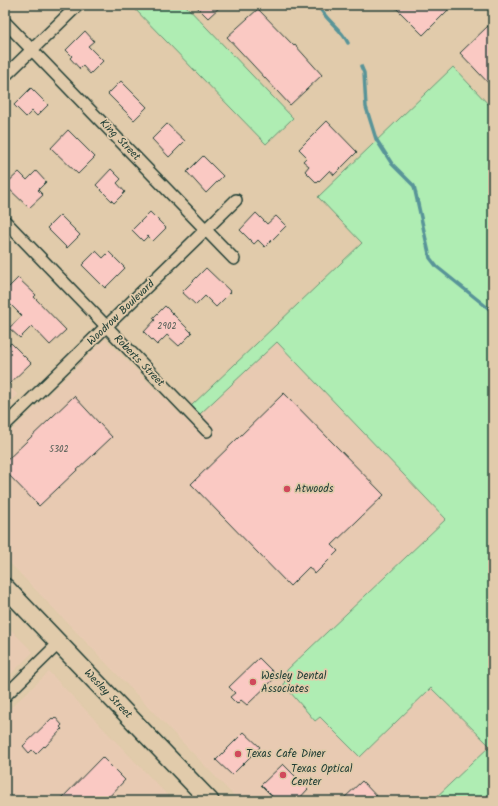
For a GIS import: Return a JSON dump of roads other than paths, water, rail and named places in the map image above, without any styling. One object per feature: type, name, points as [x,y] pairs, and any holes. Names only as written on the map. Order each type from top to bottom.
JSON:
[{"type":"main road","name":"Wesley Street","points":[[5,587],[210,801]]},
{"type":"street","points":[[5,76],[78,5]]},
{"type":"street","name":"King Street","points":[[5,22],[234,259]]},
{"type":"street","name":"Woodrow Boulevard","points":[[5,426],[236,200]]},
{"type":"street","name":"Roberts Street","points":[[5,221],[207,432]]},
{"type":"street","points":[[5,696],[59,643]]},
{"type":"waterway","points":[[318,5],[348,43]]},
{"type":"waterway","points":[[361,66],[364,73],[366,107],[376,139],[392,164],[414,186],[430,258],[437,267],[493,312]]},
{"type":"place","name":"Atwoods","points":[[287,489]]},
{"type":"place","name":"Wesley Dental Associates","points":[[253,682]]},
{"type":"place","name":"Texas Cafe Diner","points":[[238,754]]},
{"type":"place","name":"Texas Optical Center","points":[[283,775]]}]
